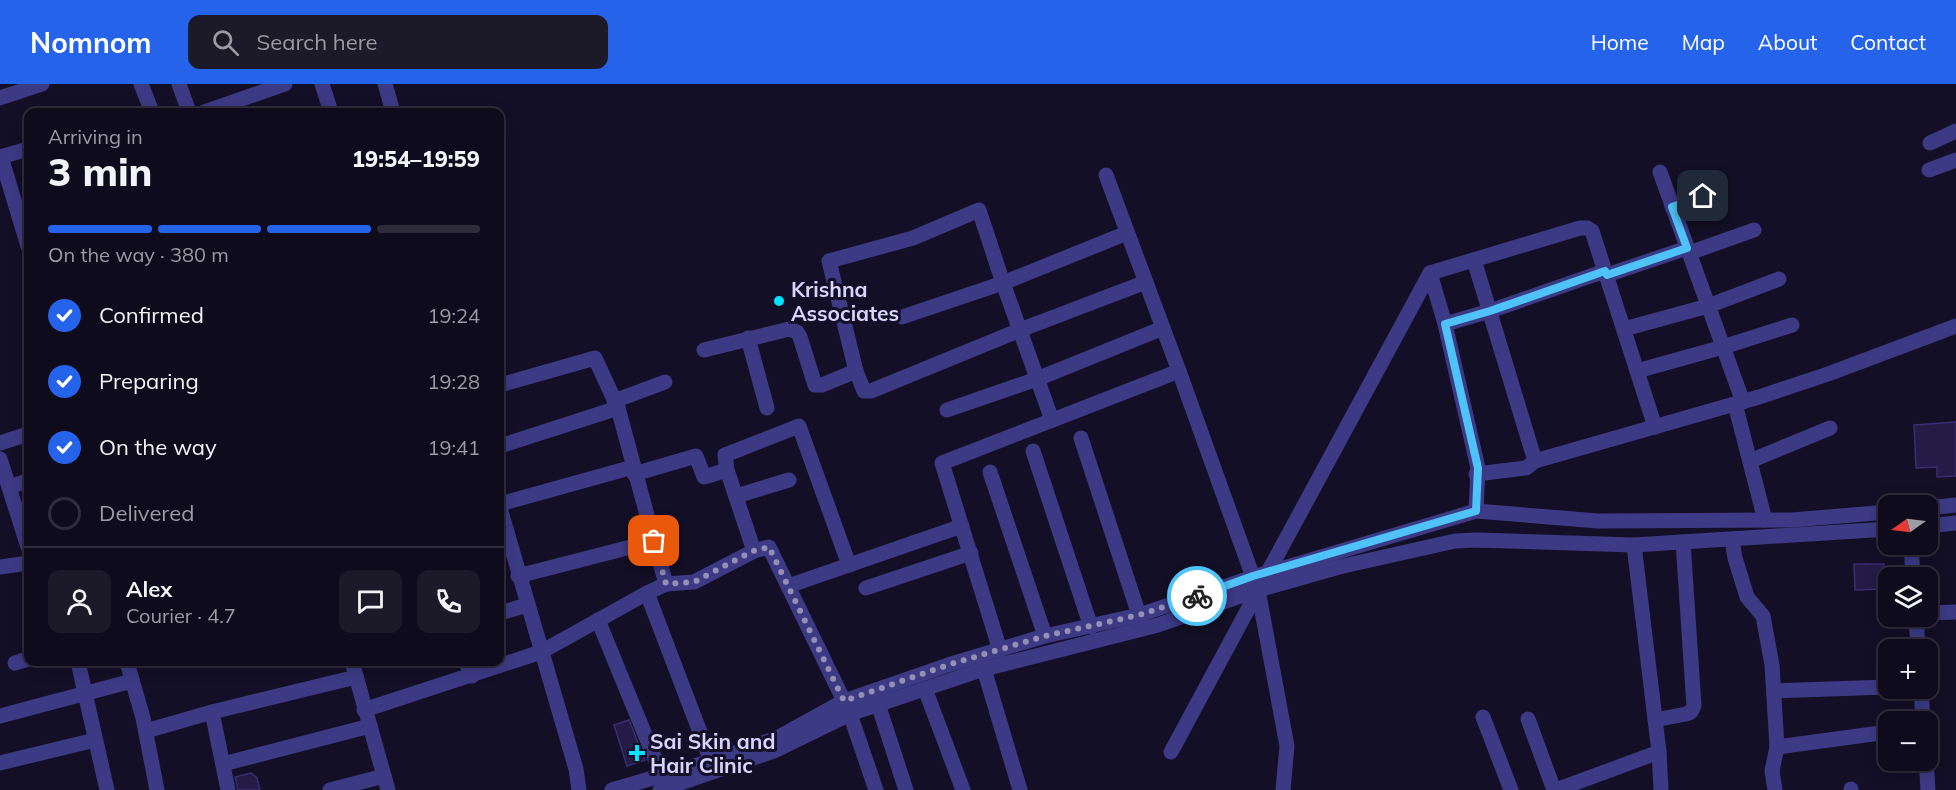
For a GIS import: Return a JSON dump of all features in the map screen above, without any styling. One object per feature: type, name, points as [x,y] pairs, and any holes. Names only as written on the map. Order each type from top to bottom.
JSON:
[{"type":"street","points":[[0,98],[42,84]]},
{"type":"street","points":[[141,84],[150,108]]},
{"type":"street","points":[[179,84],[188,108]]},
{"type":"street","points":[[216,108],[285,84]]},
{"type":"street","points":[[322,84],[330,108]]},
{"type":"street","points":[[384,84],[392,108]]},
{"type":"street","points":[[1929,143],[1956,132]]},
{"type":"street","points":[[24,150],[1,157],[24,233]]},
{"type":"street","points":[[1929,170],[1956,160]]},
{"type":"street","points":[[1660,172],[1723,347],[1765,520]]},
{"type":"street","points":[[1106,175],[1258,583],[1287,746],[1283,790]]},
{"type":"street","points":[[1672,207],[1718,190]]},
{"type":"street","points":[[1052,420],[1037,379],[1020,330],[1003,283],[979,210],[913,238],[829,261],[856,371],[861,387],[867,392],[1020,330],[1146,282]]},
{"type":"street","points":[[1171,752],[1258,583],[1273,563],[1430,273],[1580,228],[1592,231],[1655,427]]},
{"type":"street","points":[[1445,324],[1606,273],[1754,230]]},
{"type":"street","points":[[902,317],[1003,283],[1127,233]]},
{"type":"street","points":[[1474,260],[1535,461]]},
{"type":"street","points":[[1430,273],[1445,324],[1478,468],[1476,511]]},
{"type":"street","points":[[1624,329],[1708,306],[1779,279]]},
{"type":"street","points":[[1637,371],[1792,326]]},
{"type":"street","points":[[1476,474],[1526,468],[1535,461],[1738,403],[1828,374],[1956,326]]},
{"type":"street","points":[[947,410],[1037,379],[1163,328]]},
{"type":"street","points":[[704,350],[784,329],[793,329],[797,332],[815,385],[822,385],[856,371]]},
{"type":"street","points":[[748,338],[767,408]]},
{"type":"street","points":[[504,384],[595,358],[616,404],[666,584]]},
{"type":"street","points":[[1000,650],[942,463],[1179,371]]},
{"type":"street","points":[[504,445],[616,404],[665,382]]},
{"type":"street","points":[[753,551],[727,470],[725,455],[799,426],[849,565]]},
{"type":"street","points":[[1750,461],[1830,428]]},
{"type":"street","points":[[0,443],[24,435]]},
{"type":"street","points":[[1081,438],[1139,615]]},
{"type":"street","points":[[1033,451],[1091,627]]},
{"type":"street","points":[[504,505],[696,456],[704,477],[727,470]]},
{"type":"street","points":[[0,459],[24,530]]},
{"type":"street","points":[[990,472],[1045,636]]},
{"type":"street","points":[[736,496],[789,480]]},
{"type":"street","points":[[9,487],[24,483]]},
{"type":"street","points":[[1938,507],[1956,506]]},
{"type":"street","points":[[619,789],[661,783],[774,751],[847,708],[878,704],[984,669],[1158,625],[1258,583],[1476,511],[1598,521],[1765,520],[1878,513]]},
{"type":"street","points":[[1938,525],[1956,523]]},
{"type":"street","points":[[788,586],[962,526]]},
{"type":"street","points":[[661,783],[711,761],[777,738],[951,664],[1045,636],[1091,627],[1258,583],[1348,564],[1465,540],[1634,545],[1878,530]]},
{"type":"street","points":[[504,539],[506,556],[518,576],[527,605],[576,769],[579,790]]},
{"type":"street","points":[[1732,540],[1734,558],[1747,597],[1762,616],[1772,665],[1777,747],[1772,771],[1775,790]]},
{"type":"street","points":[[518,576],[654,541]]},
{"type":"street","points":[[1655,720],[1686,714],[1694,706],[1683,542]]},
{"type":"street","points":[[1634,545],[1659,752],[1661,790]]},
{"type":"street","points":[[504,661],[541,652],[666,584],[694,582],[753,551],[769,547],[847,708],[876,790]]},
{"type":"street","points":[[866,588],[971,553]]},
{"type":"street","points":[[0,567],[24,564]]},
{"type":"street","points":[[647,593],[711,761]]},
{"type":"street","points":[[504,612],[527,605]]},
{"type":"street","points":[[1938,613],[1956,612]]},
{"type":"street","points":[[598,620],[661,783]]},
{"type":"street","points":[[79,666],[95,740],[102,789]]},
{"type":"street","points":[[128,666],[146,731],[157,790]]},
{"type":"street","points":[[146,731],[354,669],[386,783],[330,790]]},
{"type":"street","points":[[364,710],[469,669]]},
{"type":"street","points":[[984,669],[1020,790]]},
{"type":"street","points":[[0,716],[132,681]]},
{"type":"street","points":[[1774,691],[1878,687]]},
{"type":"street","points":[[925,689],[963,790]]},
{"type":"street","points":[[878,704],[906,790]]},
{"type":"street","points":[[212,712],[228,790]]},
{"type":"street","points":[[1483,717],[1511,790]]},
{"type":"street","points":[[1528,719],[1555,790],[1659,752]]},
{"type":"street","points":[[223,764],[370,726]]},
{"type":"street","points":[[1777,747],[1878,733]]},
{"type":"street","points":[[0,763],[95,740]]},
{"type":"street","points":[[1927,771],[1928,790]]},
{"type":"building","points":[[1956,422],[1956,476],[1937,477],[1937,467],[1916,468],[1914,425]]},
{"type":"building","points":[[1854,564],[1884,564],[1884,567],[1878,567],[1878,589],[1855,590]]},
{"type":"building","points":[[629,720],[645,760],[627,766],[614,725]]},
{"type":"building","points":[[251,773],[257,778],[260,790],[238,790],[235,777]]},
{"type":"way so far","points":[[654,541],[666,584],[694,582],[753,551],[769,547],[844,701],[951,664],[1045,636],[1139,615],[1197,596]]},
{"type":"place","name":"Krishna Associates","points":[[779,301]]},
{"type":"place","name":"Sai Skin and Hair Clinic","points":[[637,753]]},
{"type":"route","points":[[1197,596],[1253,576],[1476,511],[1478,468],[1445,324],[1490,311],[1605,271],[1607,275],[1687,248],[1672,207],[1703,196]]}]
